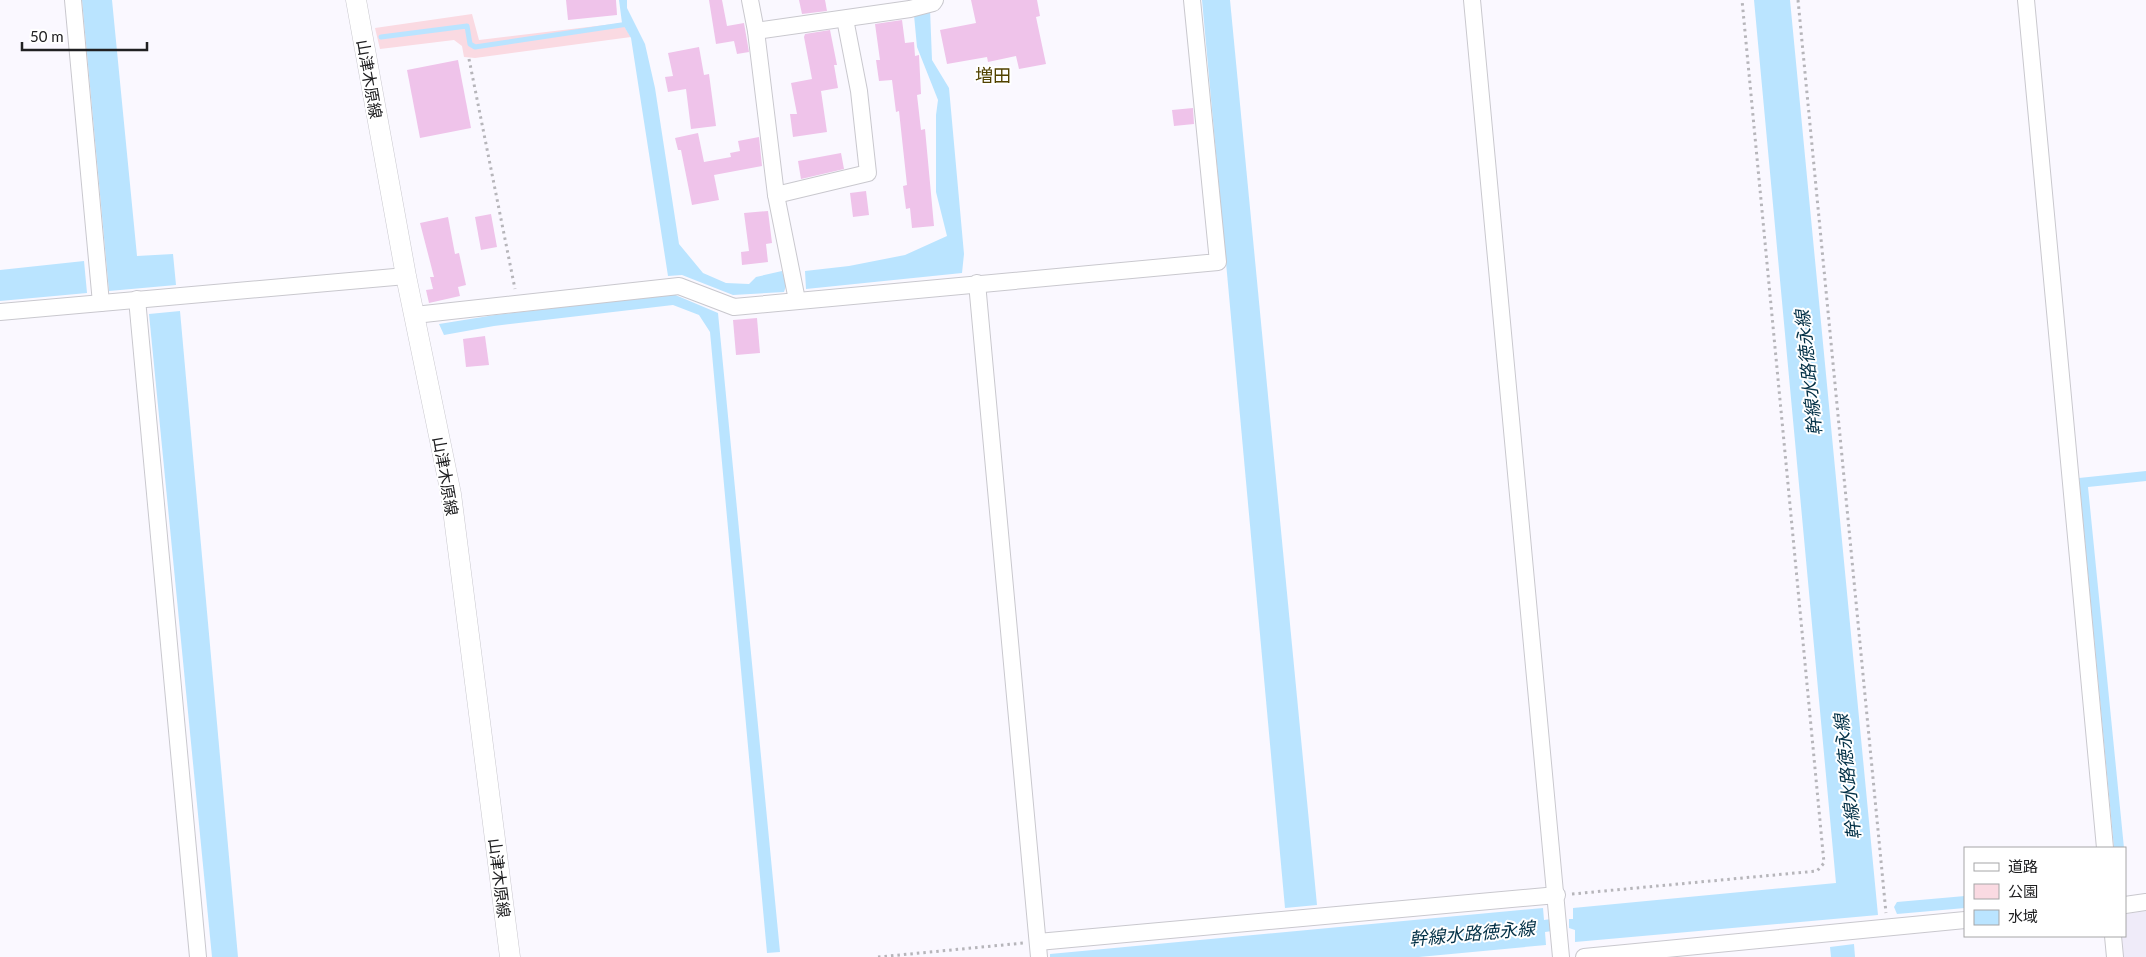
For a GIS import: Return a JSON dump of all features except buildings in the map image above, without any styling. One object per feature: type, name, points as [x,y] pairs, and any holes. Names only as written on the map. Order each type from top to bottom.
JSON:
[{"type":"street","points":[[73,0],[101,302]]},
{"type":"street","name":"山津木原線","points":[[356,0],[406,276],[451,494],[510,957]]},
{"type":"street","points":[[750,0],[756,31],[776,195],[797,300]]},
{"type":"street","points":[[415,315],[679,286],[734,307],[1218,262],[1192,0]]},
{"type":"street","points":[[1472,0],[1557,895],[1561,957]]},
{"type":"street","points":[[2026,0],[2105,847]]},
{"type":"street","points":[[756,31],[910,9],[934,2]]},
{"type":"street","points":[[776,195],[868,173],[859,91],[845,19]]},
{"type":"street","points":[[0,312],[406,276]]},
{"type":"street","points":[[977,283],[1038,949],[1557,895]]},
{"type":"street","points":[[137,299],[198,957]]},
{"type":"street","points":[[2126,905],[2146,902]]},
{"type":"street","points":[[1584,957],[1964,920]]},
{"type":"street","points":[[2113,937],[2115,957]]},
{"type":"path","points":[[1557,895],[1817,871],[1824,863],[1742,0]]},
{"type":"path","points":[[1798,0],[1887,928]]},
{"type":"path","points":[[469,59],[518,304]]},
{"type":"path","points":[[878,957],[1038,949]]},
{"type":"shaded area","points":[[2146,911],[2146,957],[2123,957],[2122,937],[2126,937],[2126,914]]},
{"type":"green space","points":[[472,14],[479,40],[622,23],[631,37],[475,58],[464,57],[462,46],[454,40],[380,49],[375,28]]},
{"type":"water","points":[[82,0],[112,0],[137,256],[173,254],[176,285],[109,291]]},
{"type":"water","points":[[619,0],[627,0],[627,8],[645,44],[655,88],[679,244],[703,273],[726,283],[749,284],[756,277],[782,271],[786,286],[784,292],[733,295],[682,275],[668,276],[631,38],[622,23]]},
{"type":"water","points":[[1202,0],[1230,0],[1317,905],[1285,908]]},
{"type":"water","name":"幹線水路徳永線","points":[[1754,0],[1790,0],[1878,915],[1575,942],[1575,930],[1569,928],[1569,919],[1573,919],[1573,908],[1836,883]]},
{"type":"water","points":[[930,9],[932,60],[949,88],[964,254],[962,273],[806,289],[805,271],[849,266],[905,255],[947,236],[936,192],[936,115],[938,100],[917,47],[914,15]]},
{"type":"water","points":[[84,261],[87,293],[0,301],[0,270]]},
{"type":"water","points":[[673,294],[718,313],[780,952],[767,953],[710,332],[699,315],[673,305],[494,326],[444,335],[439,324],[495,315]]},
{"type":"water","points":[[180,311],[238,957],[212,957],[149,314]]},
{"type":"water","points":[[2146,471],[2146,481],[2088,487],[2124,847],[2114,847],[2079,478]]},
{"type":"water","points":[[1964,896],[1964,908],[1897,914],[1894,907],[1897,902]]},
{"type":"water","name":"幹線水路徳永線","points":[[1543,908],[1544,920],[1551,919],[1552,931],[1545,932],[1546,945],[1419,957],[1050,957],[1050,954]]},
{"type":"water","points":[[1854,944],[1855,957],[1831,957],[1830,947]]},
{"type":"waterway","points":[[381,37],[467,26],[470,44],[475,47],[628,24]]},
{"type":"district","name":"増田","points":[[993,75]]}]
